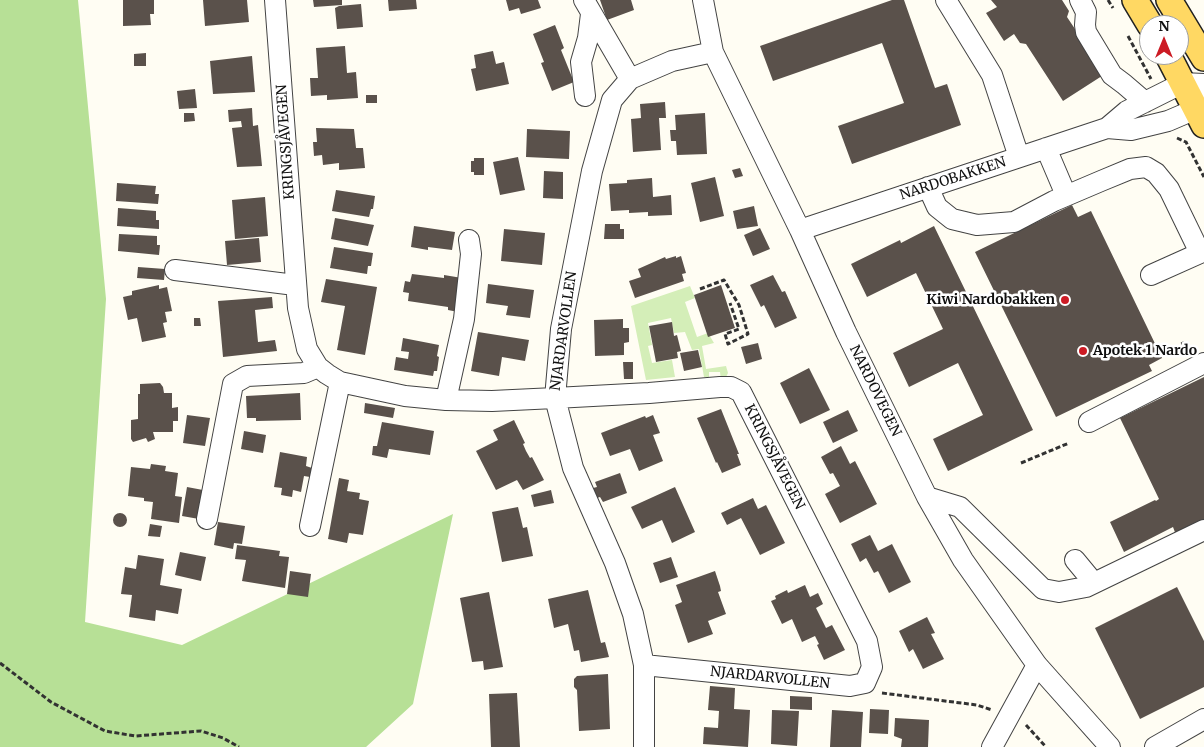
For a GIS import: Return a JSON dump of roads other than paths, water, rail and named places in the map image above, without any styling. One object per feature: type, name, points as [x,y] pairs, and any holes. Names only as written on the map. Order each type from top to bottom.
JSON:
[{"type":"main road","points":[[1168,0],[1204,58]]},
{"type":"main road","points":[[1126,8],[1139,17]]},
{"type":"main road","points":[[1177,65],[1193,83],[1201,112]]},
{"type":"street","name":"KRINGSJÅVEGEN","points":[[275,0],[295,285],[302,331],[307,349],[318,367],[340,382],[405,396],[446,400],[492,401],[649,393],[720,387],[731,387],[741,392],[867,641],[872,667],[865,683]]},
{"type":"street","name":"NARDOVEGEN","points":[[703,0],[713,52],[927,497],[964,560],[1037,665],[1110,747]]},
{"type":"street","points":[[1080,0],[1086,12],[1086,32],[1112,75],[1145,102]]},
{"type":"street","points":[[949,1],[992,75],[1019,157]]},
{"type":"street","points":[[588,7],[630,79]]},
{"type":"street","points":[[585,96],[581,62],[588,38],[588,7]]},
{"type":"street","name":"NJARDARVOLLEN","points":[[644,747],[644,665],[633,614],[614,562],[573,468],[555,398],[561,329],[592,171],[612,100],[630,79],[672,61],[713,52]]},
{"type":"street","name":"NARDOBAKKEN","points":[[800,230],[1107,128],[1127,111],[1193,83]]},
{"type":"street","name":"NARDOBAKKEN","points":[[1107,128],[1131,130],[1201,112]]},
{"type":"street","points":[[1046,148],[1066,196]]},
{"type":"street","points":[[928,187],[937,207],[952,219],[977,225],[1014,222],[1066,196],[1130,169],[1146,167],[1156,173],[1169,189],[1200,253],[1152,275]]},
{"type":"street","points":[[446,400],[464,319],[471,254],[469,240]]},
{"type":"street","points":[[175,270],[295,285]]},
{"type":"street","points":[[1089,422],[1204,363]]},
{"type":"street","points":[[207,519],[233,384],[247,376],[304,373],[318,367]]},
{"type":"street","points":[[310,526],[340,382]]},
{"type":"street","points":[[927,497],[960,507],[1043,589],[1059,592],[1086,587],[1204,530]]},
{"type":"street","points":[[1075,560],[1094,583]]},
{"type":"street","name":"NJARDARVOLLEN","points":[[644,665],[850,686],[865,683]]},
{"type":"street","points":[[992,747],[1037,665]]},
{"type":"street","points":[[1155,747],[1204,719]]},
{"type":"place","name":"Kiwi Nardobakken","points":[[1065,300]]},
{"type":"place","name":"Apotek 1 Nardo","points":[[1083,351]]}]
